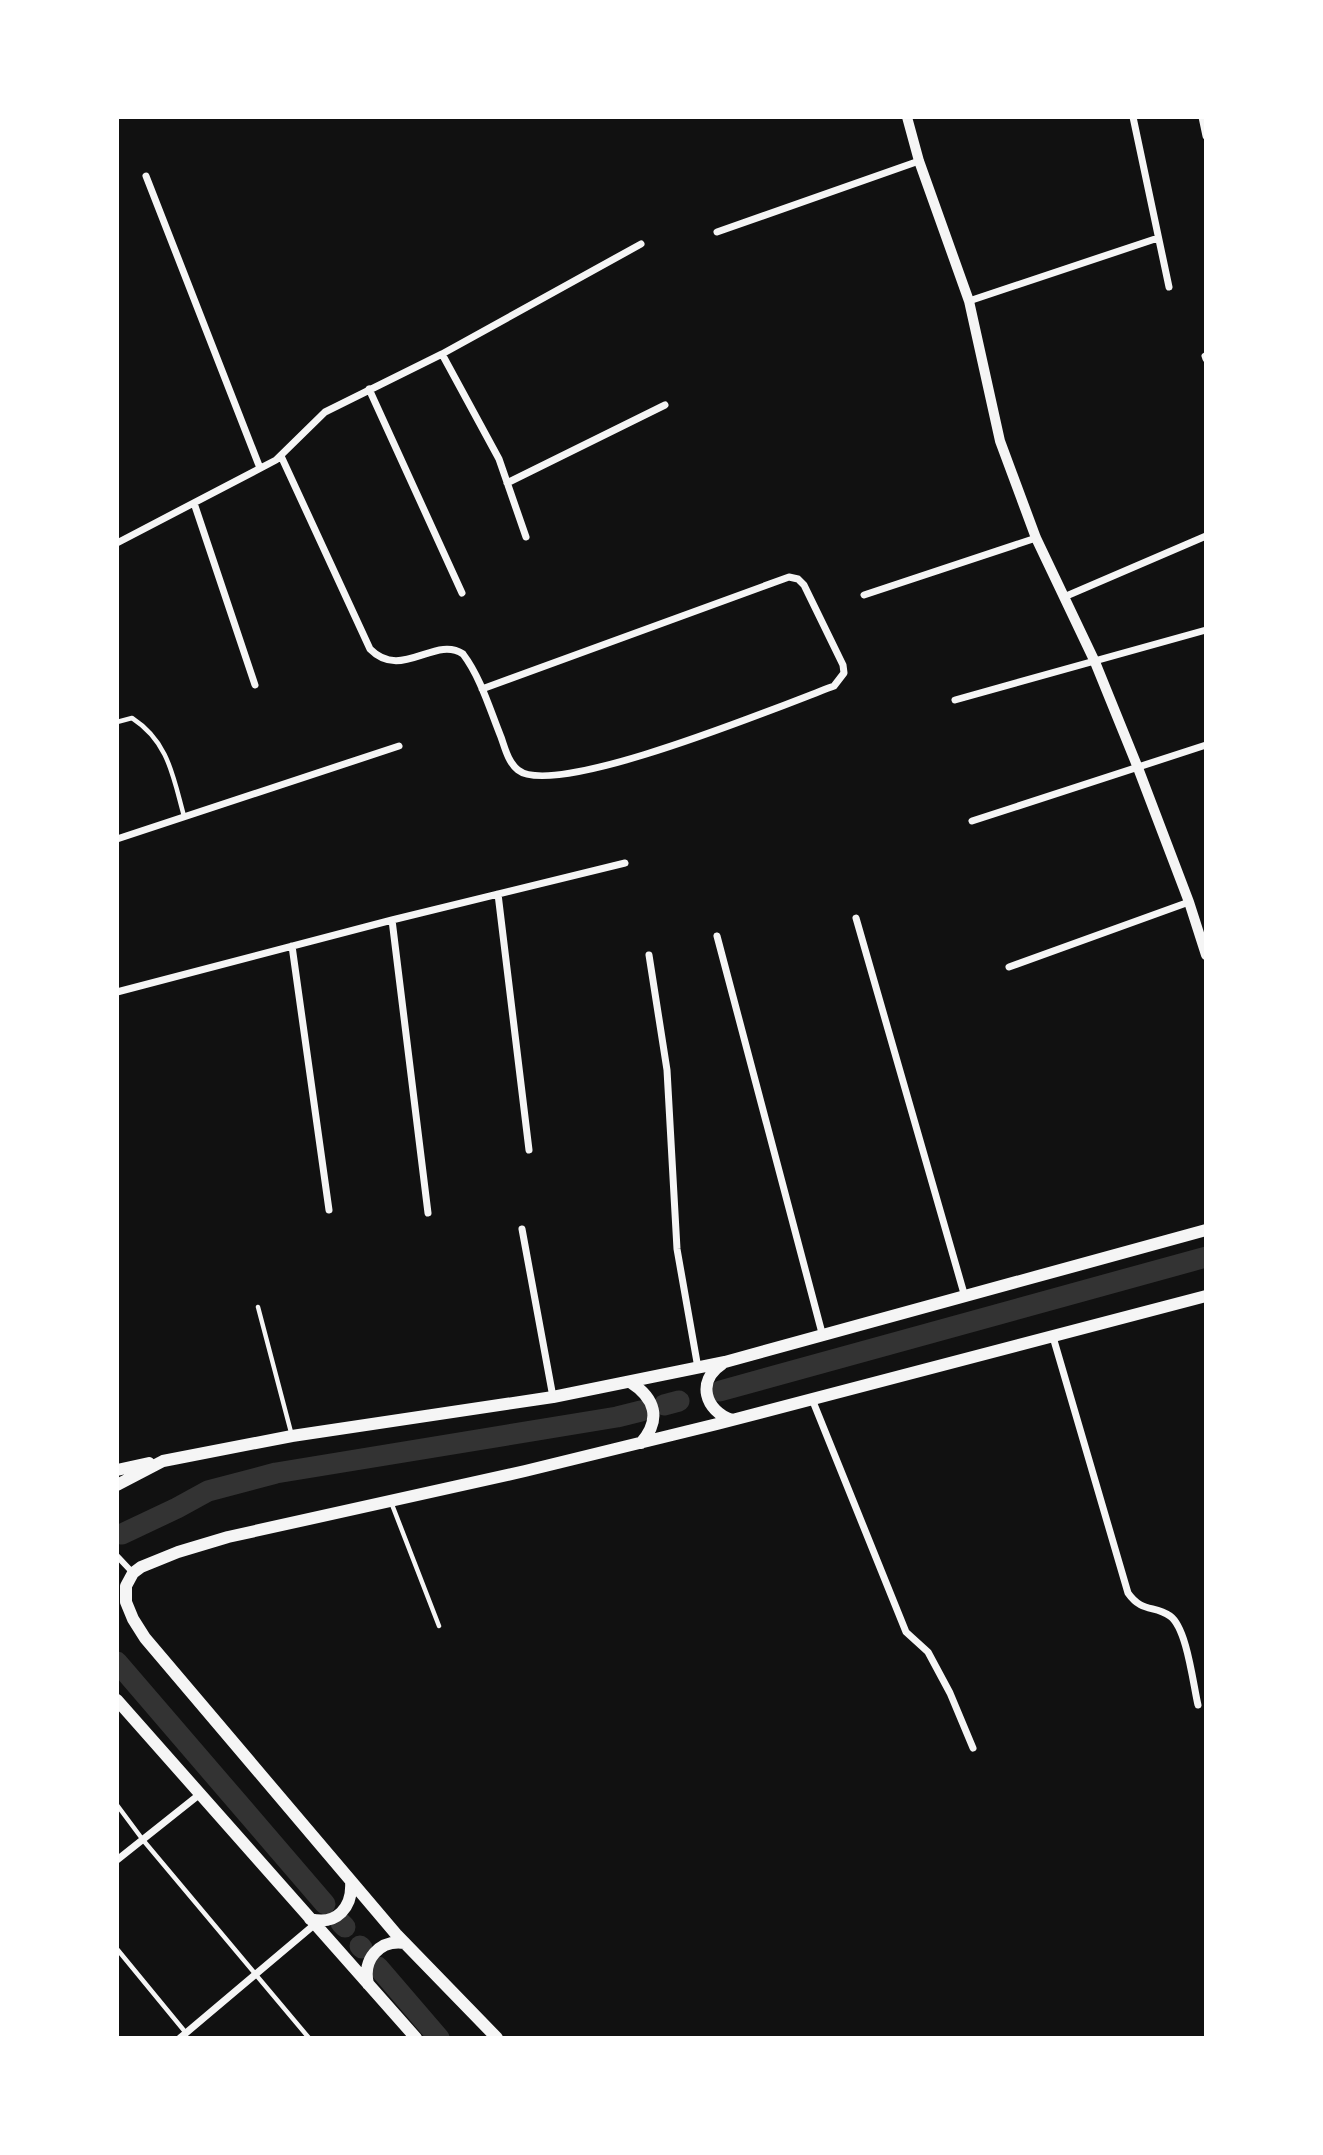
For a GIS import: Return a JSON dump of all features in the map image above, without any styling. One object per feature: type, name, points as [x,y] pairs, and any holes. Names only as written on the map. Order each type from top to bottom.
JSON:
[{"type":"main road","points":[[117,1470],[292,1437],[553,1397],[698,1368],[1206,1230]]},
{"type":"main road","points":[[497,2038],[405,1943],[145,1638],[126,1602],[126,1586],[133,1573],[159,1558],[228,1537],[641,1443],[1053,1338],[1206,1296]]},
{"type":"main road","points":[[725,1362],[715,1368],[706,1388],[713,1409],[722,1417],[732,1420]]},
{"type":"main road","points":[[630,1382],[649,1398],[653,1410],[649,1434],[641,1443]]},
{"type":"main road","points":[[117,1485],[163,1461]]},
{"type":"main road","points":[[117,1700],[416,2038]]},
{"type":"main road","points":[[312,1922],[323,1922],[342,1913],[349,1902],[351,1881]]},
{"type":"main road","points":[[368,1984],[367,1965],[374,1953],[385,1945],[405,1943]]},
{"type":"street","points":[[906,117],[969,301],[1000,442],[1036,538],[1095,662],[1138,768],[1189,902],[1206,955]]},
{"type":"street","points":[[1133,117],[1169,287]]},
{"type":"street","points":[[1202,117],[1206,136]]},
{"type":"street","points":[[717,232],[919,161]]},
{"type":"street","points":[[146,176],[260,468]]},
{"type":"street","points":[[969,301],[1158,238]]},
{"type":"street","points":[[117,543],[281,456],[316,418],[442,354],[641,244]]},
{"type":"street","points":[[442,354],[499,459],[526,537]]},
{"type":"street","points":[[369,389],[462,593]]},
{"type":"street","points":[[507,483],[665,405]]},
{"type":"street","points":[[281,456],[370,649],[376,655],[392,662],[454,649],[466,659],[482,689],[510,762],[527,775],[541,777],[612,764],[681,744],[834,686],[844,673],[843,665],[804,585],[798,579],[789,577],[482,689]]},
{"type":"street","points":[[194,503],[255,685]]},
{"type":"street","points":[[1064,597],[1206,536]]},
{"type":"street","points":[[864,595],[1036,538]]},
{"type":"street","points":[[955,700],[1206,630]]},
{"type":"street","points":[[972,821],[1206,745]]},
{"type":"street","points":[[117,839],[398,746]]},
{"type":"street","points":[[117,992],[391,920],[625,863]]},
{"type":"street","points":[[498,894],[528,1150]]},
{"type":"street","points":[[1009,967],[1189,902]]},
{"type":"street","points":[[856,918],[965,1297]]},
{"type":"street","points":[[391,920],[428,1213]]},
{"type":"street","points":[[717,936],[822,1333]]},
{"type":"street","points":[[292,946],[329,1210]]},
{"type":"street","points":[[649,955],[667,1070],[677,1249],[698,1368]]},
{"type":"street","points":[[522,1229],[553,1397]]},
{"type":"street","points":[[1053,1338],[1128,1593],[1140,1606],[1164,1612],[1174,1618],[1182,1632],[1198,1705]]},
{"type":"street","points":[[812,1399],[906,1632],[928,1651],[950,1693],[973,1748]]},
{"type":"street","points":[[117,1556],[133,1573]]},
{"type":"street","points":[[117,1860],[200,1794]]},
{"type":"street","points":[[183,2035],[257,1974],[312,1922]]},
{"type":"lane","points":[[117,722],[132,718],[148,729],[162,746],[184,816]]},
{"type":"lane","points":[[258,1307],[292,1437]]},
{"type":"lane","points":[[390,1501],[439,1626]]},
{"type":"lane","points":[[117,1805],[143,1840],[309,2038]]},
{"type":"lane","points":[[117,1949],[183,2035]]},
{"type":"waterway","points":[[720,1391],[1206,1257]]},
{"type":"waterway","points":[[664,1405],[679,1401]]},
{"type":"waterway","points":[[122,1534],[208,1491],[276,1473],[641,1411]]},
{"type":"waterway","points":[[117,1662],[325,1904]]},
{"type":"waterway","points":[[341,1923],[345,1927]]},
{"type":"waterway","points":[[378,1967],[439,2038]]}]
